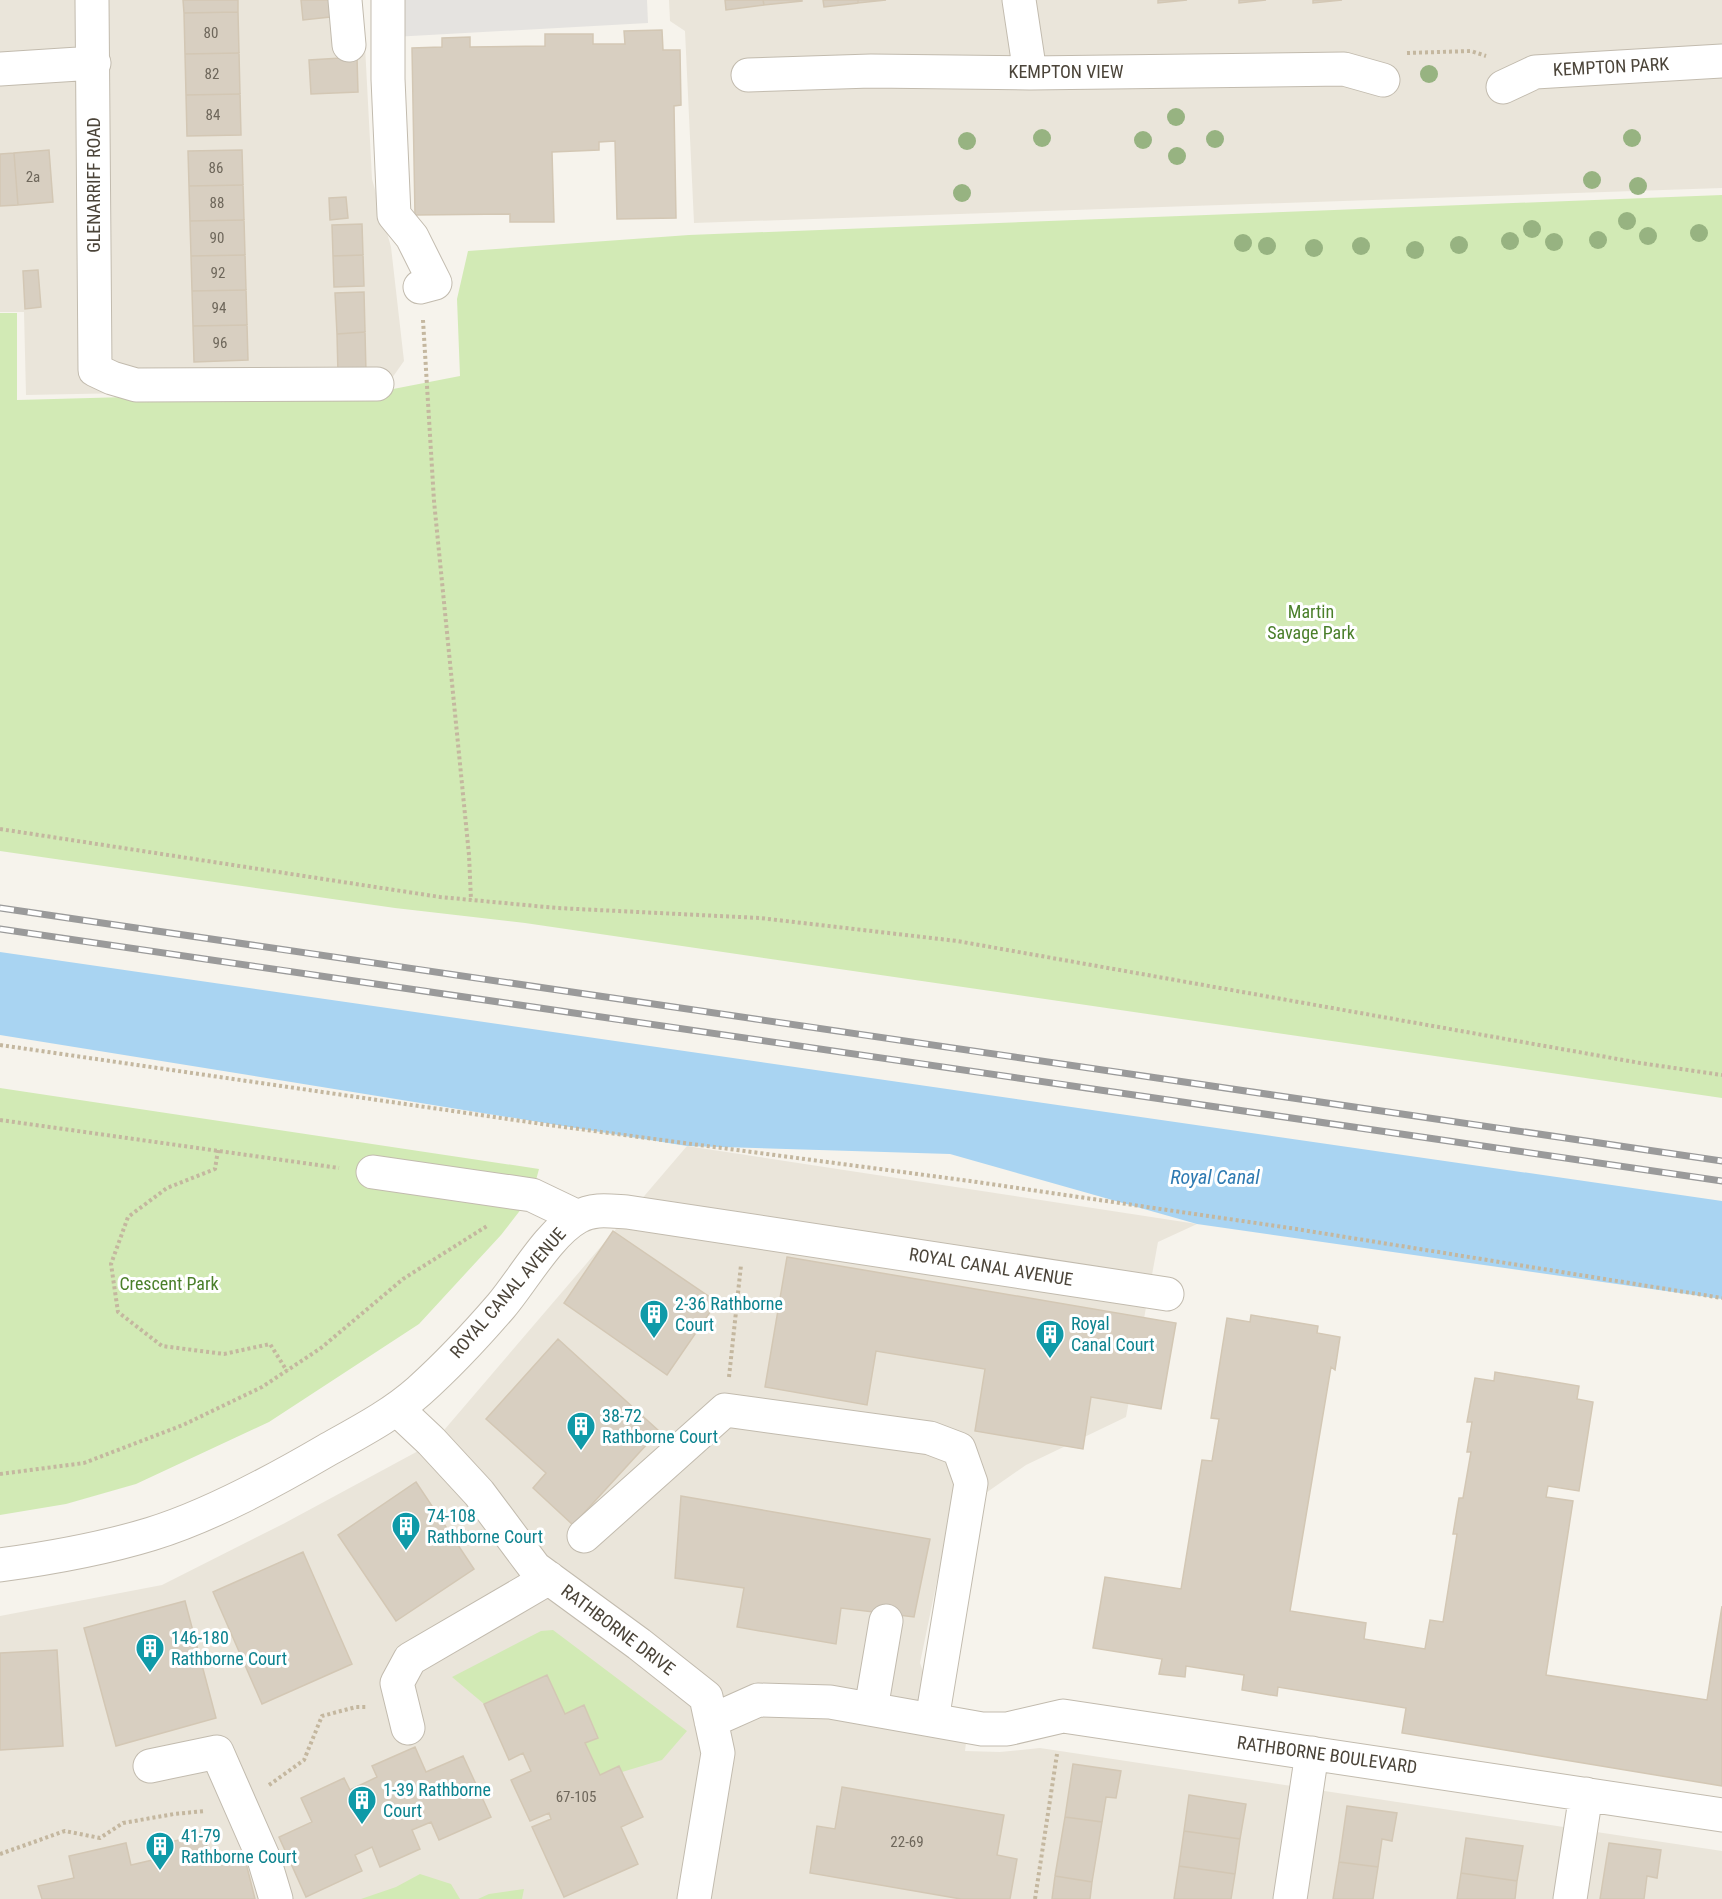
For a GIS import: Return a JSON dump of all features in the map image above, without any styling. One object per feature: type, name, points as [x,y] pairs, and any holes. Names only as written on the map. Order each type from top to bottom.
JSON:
[{"type":"street","name":"GLENARRIFF ROAD","points":[[92,0],[95,370],[136,385],[378,384]]},
{"type":"street","points":[[345,0],[349,45]]},
{"type":"street","points":[[388,0],[388,79],[394,215],[412,237],[435,283],[420,287]]},
{"type":"street","points":[[1019,0],[1030,73]]},
{"type":"street","name":"KEMPTON PARK","points":[[1503,87],[1535,72],[1722,61]]},
{"type":"street","points":[[0,69],[94,63]]},
{"type":"street","name":"KEMPTON VIEW","points":[[748,75],[872,71],[1030,73],[1344,69],[1383,80]]},
{"type":"street","points":[[373,1172],[532,1195],[578,1217]]},
{"type":"street","name":"ROYAL CANAL AVENUE","points":[[0,1565],[58,1557],[152,1534],[214,1510],[294,1470],[397,1409],[461,1349],[501,1306],[556,1235],[578,1217],[595,1210],[627,1212],[1167,1294]]},
{"type":"street","name":"RATHBORNE DRIVE","points":[[397,1409],[479,1492],[535,1568],[639,1644],[706,1697],[718,1753],[694,1899]]},
{"type":"street","points":[[584,1536],[725,1410],[930,1438],[959,1449],[971,1483],[932,1720]]},
{"type":"street","points":[[408,1728],[397,1683],[410,1659],[549,1578]]},
{"type":"street","points":[[871,1709],[886,1621]]},
{"type":"street","name":"RATHBORNE BOULEVARD","points":[[711,1720],[758,1700],[830,1702],[982,1729],[1007,1729],[1063,1716],[1722,1815]]},
{"type":"street","points":[[150,1766],[217,1752],[264,1859],[276,1899]]},
{"type":"street","points":[[1290,1899],[1312,1753]]},
{"type":"street","points":[[1570,1899],[1586,1794]]},
{"type":"path","points":[[1400,53],[1471,51],[1535,72]]},
{"type":"path","points":[[420,287],[434,501],[469,855],[471,900]]},
{"type":"path","points":[[0,830],[440,897],[557,908],[760,918],[957,941],[1640,1063],[1722,1075]]},
{"type":"path","points":[[0,1045],[526,1122],[970,1181],[1231,1219],[1722,1298]]},
{"type":"path","points":[[0,1120],[373,1172]]},
{"type":"path","points":[[218,1150],[215,1169],[167,1188],[128,1217],[111,1264],[118,1312],[162,1346],[224,1354],[270,1344],[287,1371]]},
{"type":"path","points":[[0,1474],[84,1463],[183,1425],[262,1386],[321,1348],[403,1279],[488,1225]]},
{"type":"path","points":[[725,1410],[745,1231]]},
{"type":"path","points":[[1035,1899],[1063,1716]]},
{"type":"shaded area","points":[[0,0],[358,0],[365,46],[372,179],[391,247],[404,361],[385,388],[26,395],[24,312],[0,312]]},
{"type":"shaded area","points":[[391,0],[647,0],[648,23],[393,37]]},
{"type":"shaded area","points":[[669,0],[1722,0],[1722,188],[694,223],[685,31],[670,21]]},
{"type":"shaded area","points":[[687,1146],[1197,1224],[1158,1242],[1126,1417],[1026,1465],[950,1518],[920,1663],[934,1702],[970,1710],[965,1751],[1000,1752],[1040,1748],[1722,1851],[1722,1899],[0,1899],[0,1616],[162,1585],[283,1524],[433,1443]]},
{"type":"green space","name":"Martin Savage Park","points":[[1722,195],[1722,1098],[525,923],[395,908],[0,851],[0,313],[17,313],[17,400],[388,390],[460,376],[457,299],[468,251],[689,235]]},
{"type":"green space","name":"Crescent Park","points":[[0,1088],[539,1169],[532,1195],[501,1235],[419,1324],[269,1422],[136,1484],[66,1504],[0,1515]]},
{"type":"green space","points":[[553,1630],[687,1731],[662,1760],[622,1772],[619,1766],[600,1775],[585,1743],[598,1737],[584,1706],[565,1714],[547,1675],[484,1704],[452,1677],[541,1631]]},
{"type":"green space","points":[[420,1874],[451,1884],[460,1899],[361,1899],[396,1887]]},
{"type":"green space","points":[[524,1889],[522,1899],[478,1899],[489,1894]]},
{"type":"water","name":"Royal Canal","points":[[0,952],[1722,1201],[1722,1299],[1197,1224],[950,1154],[687,1146],[0,1035]]},
{"type":"building","points":[[183,0],[238,0],[238,12],[184,13]]},
{"type":"building","points":[[301,0],[329,0],[330,17],[303,20]]},
{"type":"building","points":[[725,0],[763,0],[764,5],[726,10]]},
{"type":"building","points":[[763,0],[802,0],[802,1],[764,5]]},
{"type":"building","points":[[823,0],[858,0],[858,3],[824,7]]},
{"type":"building","points":[[858,0],[886,0],[858,3]]},
{"type":"building","points":[[1158,0],[1187,0],[1158,3]]},
{"type":"building","points":[[1239,0],[1266,0],[1239,3]]},
{"type":"building","points":[[1313,0],[1342,0],[1313,3]]},
{"type":"building","points":[[238,12],[239,53],[185,54],[184,13]]},
{"type":"building","points":[[662,30],[663,50],[680,50],[681,105],[674,106],[676,218],[617,219],[615,141],[599,142],[599,150],[552,152],[554,222],[510,222],[510,214],[415,215],[412,48],[442,47],[442,38],[470,37],[470,47],[545,46],[545,34],[593,34],[593,44],[625,44],[624,31]]},
{"type":"building","points":[[239,53],[240,94],[186,95],[185,54]]},
{"type":"building","points":[[357,57],[358,92],[311,94],[309,60]]},
{"type":"building","points":[[240,94],[241,135],[187,136],[186,95]]},
{"type":"building","points":[[49,150],[53,202],[18,205],[14,153]]},
{"type":"building","points":[[242,150],[243,185],[189,186],[188,151]]},
{"type":"building","points":[[14,153],[18,205],[0,206],[0,154]]},
{"type":"building","points":[[243,185],[244,220],[190,221],[189,186]]},
{"type":"building","points":[[346,197],[348,218],[330,220],[329,198]]},
{"type":"building","points":[[244,220],[245,255],[191,256],[190,221]]},
{"type":"building","points":[[362,224],[363,255],[333,256],[332,225]]},
{"type":"building","points":[[245,255],[246,290],[192,291],[191,256]]},
{"type":"building","points":[[363,255],[364,286],[334,287],[333,256]]},
{"type":"building","points":[[38,270],[41,307],[25,309],[23,271]]},
{"type":"building","points":[[246,290],[247,325],[193,326],[192,291]]},
{"type":"building","points":[[364,292],[365,332],[337,334],[335,293]]},
{"type":"building","points":[[247,325],[248,360],[194,362],[193,326]]},
{"type":"building","points":[[365,332],[366,373],[338,374],[337,334]]},
{"type":"building","name":"2-36 Rathborne Court","points":[[613,1231],[717,1302],[667,1375],[564,1303]]},
{"type":"building","name":"Royal Canal Court","points":[[787,1257],[1176,1323],[1161,1409],[1091,1397],[1083,1449],[975,1431],[985,1369],[876,1351],[867,1405],[765,1387]]},
{"type":"building","points":[[1251,1315],[1318,1326],[1317,1333],[1340,1337],[1335,1370],[1331,1367],[1290,1611],[1366,1623],[1364,1639],[1425,1649],[1430,1620],[1443,1622],[1457,1534],[1453,1534],[1459,1498],[1463,1498],[1471,1452],[1467,1452],[1472,1422],[1467,1422],[1475,1378],[1494,1381],[1495,1372],[1579,1386],[1577,1399],[1593,1402],[1579,1491],[1548,1486],[1546,1497],[1573,1501],[1546,1675],[1707,1700],[1722,1606],[1722,1786],[1402,1733],[1406,1708],[1278,1687],[1277,1696],[1242,1690],[1244,1675],[1186,1666],[1185,1677],[1159,1674],[1162,1659],[1093,1648],[1105,1577],[1181,1589],[1202,1460],[1212,1461],[1219,1419],[1211,1418],[1227,1318],[1250,1322]]},
{"type":"building","name":"38-72 Rathborne Court","points":[[558,1339],[659,1431],[573,1525],[533,1488],[546,1473],[486,1419]]},
{"type":"building","name":"74-108 Rathborne Court","points":[[416,1482],[474,1569],[396,1621],[338,1535]]},
{"type":"building","points":[[681,1496],[930,1539],[914,1617],[841,1608],[836,1644],[737,1627],[744,1588],[675,1578]]},
{"type":"building","points":[[303,1552],[352,1664],[262,1704],[213,1592]]},
{"type":"building","name":"146-180 Rathborne Court","points":[[185,1601],[216,1718],[116,1746],[84,1628]]},
{"type":"building","points":[[57,1650],[63,1746],[0,1750],[0,1653]]},
{"type":"building","points":[[547,1675],[565,1714],[584,1705],[598,1738],[585,1743],[600,1775],[619,1766],[643,1817],[621,1827],[638,1864],[564,1897],[532,1827],[551,1819],[549,1813],[530,1821],[511,1780],[531,1771],[523,1753],[509,1760],[484,1704]]},
{"type":"building","name":"1-39 Rathborne Court","points":[[415,1747],[426,1772],[463,1756],[491,1817],[439,1840],[431,1822],[412,1830],[420,1849],[380,1867],[372,1847],[355,1855],[362,1871],[306,1897],[279,1837],[312,1822],[301,1798],[344,1778],[350,1790],[377,1777],[372,1766]]},
{"type":"building","points":[[1073,1764],[1121,1771],[1116,1798],[1106,1797],[1102,1822],[1065,1817]]},
{"type":"building","points":[[842,1787],[1004,1815],[997,1855],[1017,1859],[1010,1899],[961,1899],[810,1873],[817,1826],[835,1829]]},
{"type":"building","points":[[1189,1795],[1246,1804],[1240,1839],[1184,1831]]},
{"type":"building","points":[[1347,1806],[1397,1813],[1392,1841],[1382,1839],[1378,1867],[1339,1862]]},
{"type":"building","points":[[1065,1817],[1102,1822],[1092,1882],[1055,1876]]},
{"type":"building","points":[[1184,1831],[1240,1839],[1235,1874],[1179,1866]]},
{"type":"building","name":"41-79 Rathborne Court","points":[[204,1834],[211,1863],[244,1855],[255,1899],[42,1899],[38,1886],[74,1878],[69,1856],[126,1843],[131,1865],[161,1858],[158,1845]]},
{"type":"building","points":[[1466,1838],[1523,1846],[1517,1881],[1461,1873]]},
{"type":"building","points":[[1609,1843],[1661,1850],[1657,1878],[1647,1876],[1644,1899],[1600,1899]]},
{"type":"building","points":[[1339,1862],[1378,1867],[1373,1899],[1333,1899]]},
{"type":"building","points":[[1179,1866],[1235,1874],[1231,1899],[1174,1899]]},
{"type":"building","points":[[1461,1873],[1517,1881],[1515,1899],[1457,1899]]},
{"type":"building","points":[[1055,1876],[1092,1882],[1090,1899],[1052,1899]]},
{"type":"railway","points":[[0,908],[1722,1161]]},
{"type":"railway","points":[[0,929],[1722,1181]]},
{"type":"place","name":"2-36 Rathborne Court","points":[[654,1340]]},
{"type":"place","name":"Royal Canal Court","points":[[1050,1360]]},
{"type":"place","name":"38-72 Rathborne Court","points":[[581,1452]]},
{"type":"place","name":"74-108 Rathborne Court","points":[[406,1552]]},
{"type":"place","name":"146-180 Rathborne Court","points":[[150,1674]]},
{"type":"place","name":"1-39 Rathborne Court","points":[[362,1826]]},
{"type":"place","name":"41-79 Rathborne Court","points":[[160,1872]]}]
